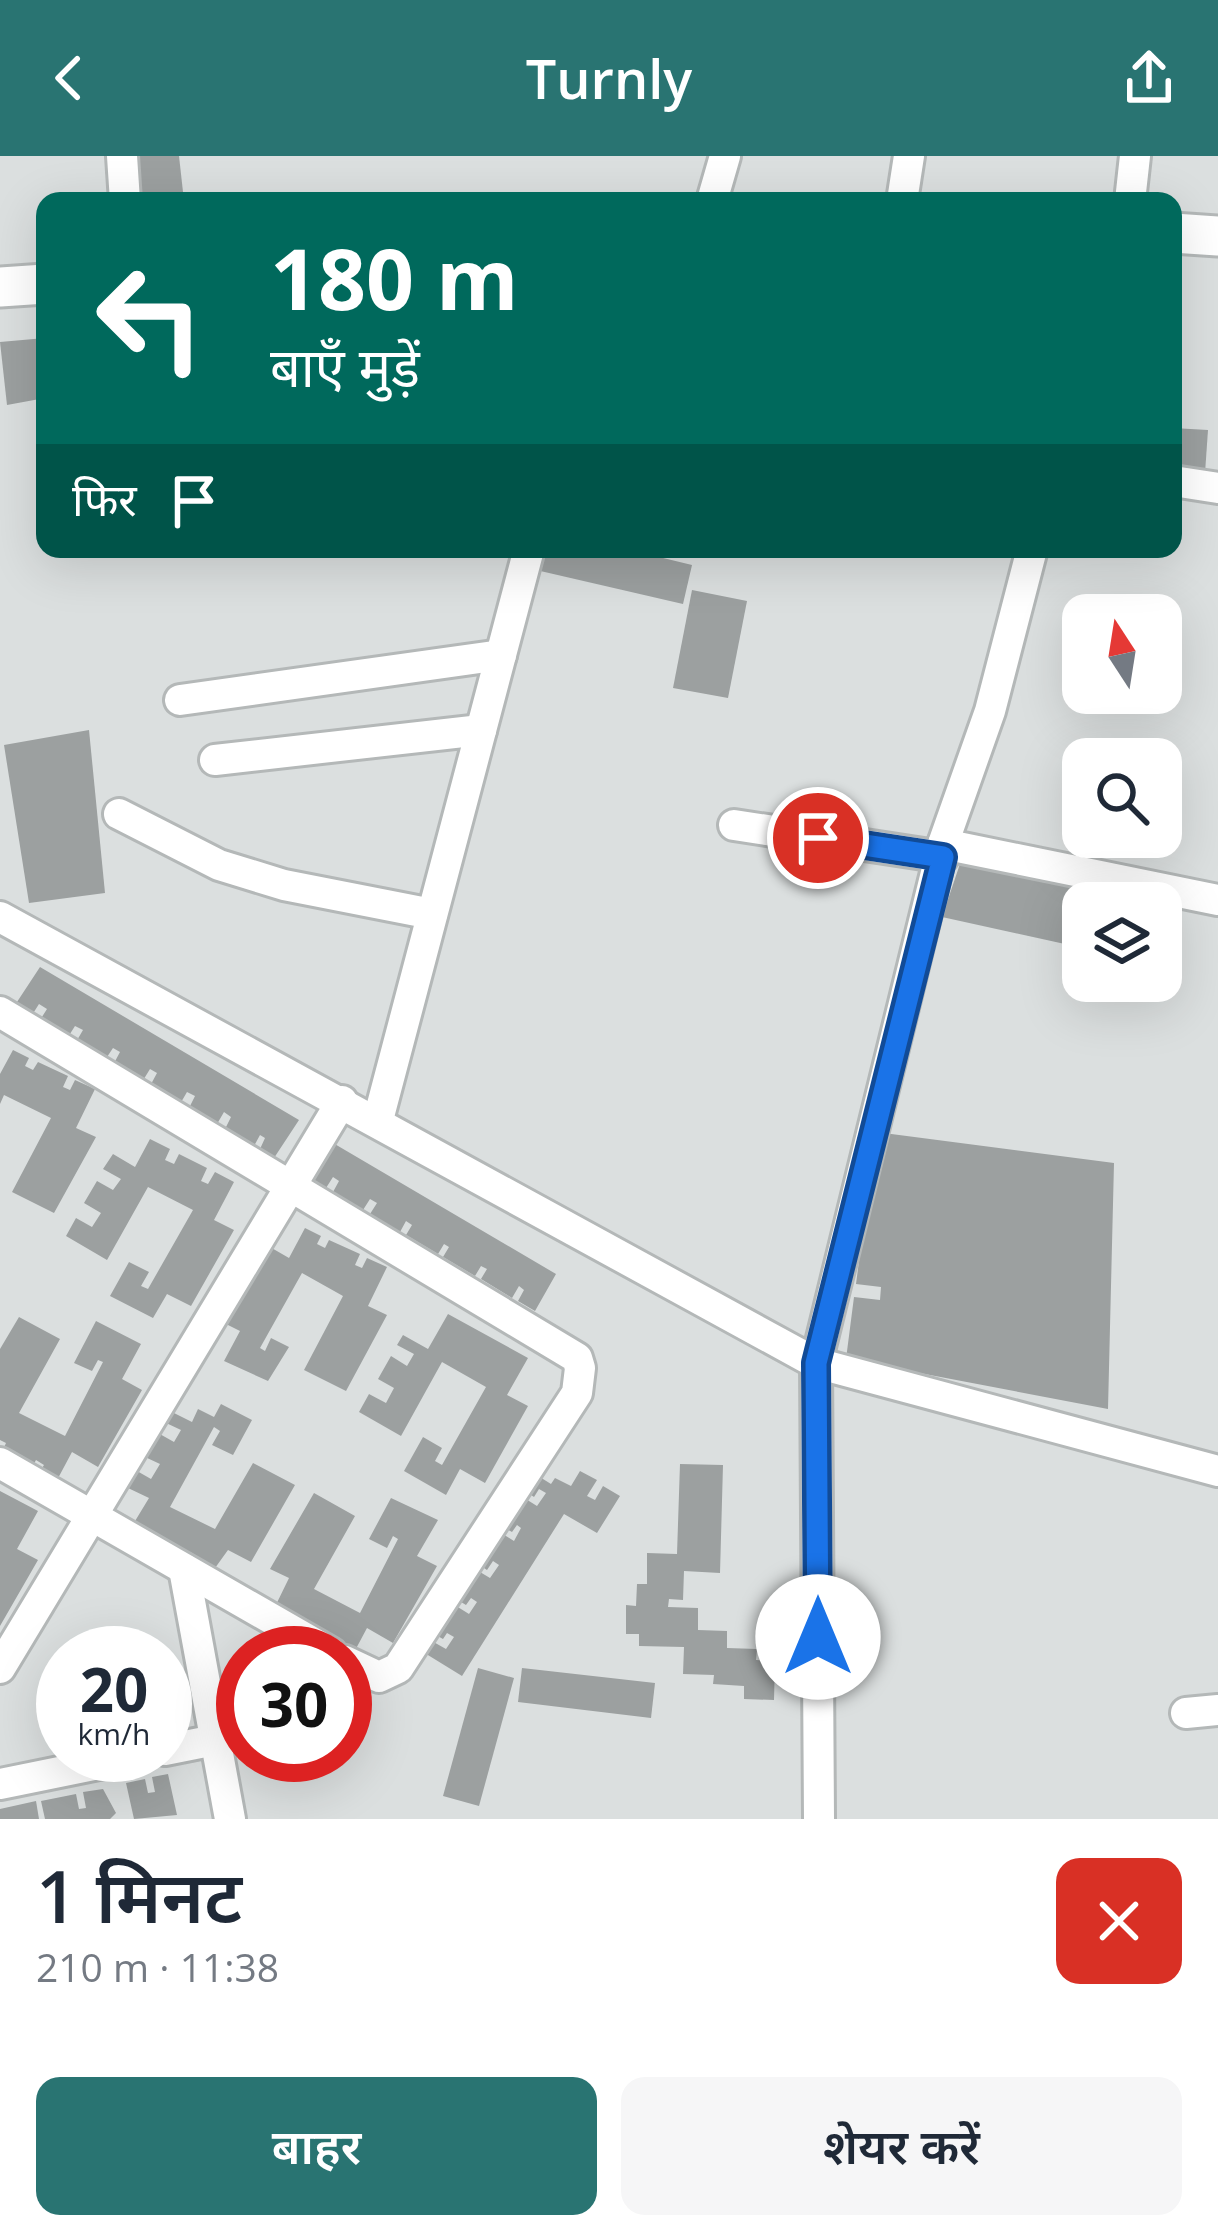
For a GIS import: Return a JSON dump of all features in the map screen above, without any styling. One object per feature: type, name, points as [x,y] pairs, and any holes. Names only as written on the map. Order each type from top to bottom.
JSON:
[{"type":"main road","points":[[1182,234],[1218,236]]},
{"type":"main road","points":[[0,287],[36,285]]},
{"type":"street","points":[[122,156],[124,192]]},
{"type":"street","points":[[715,192],[725,156]]},
{"type":"street","points":[[903,192],[909,156]]},
{"type":"street","points":[[1131,192],[1135,156]]},
{"type":"street","points":[[1182,483],[1218,488]]},
{"type":"street","points":[[378,1120],[527,558]]},
{"type":"street","points":[[819,1819],[816,1363],[943,850],[990,711],[1029,558]]},
{"type":"street","points":[[181,700],[501,655]]},
{"type":"street","points":[[214,760],[481,730]]},
{"type":"street","points":[[118,814],[220,865],[284,885],[432,914]]},
{"type":"street","points":[[734,825],[943,850],[1218,900]]},
{"type":"street","points":[[0,916],[816,1363],[1218,1471]]},
{"type":"street","points":[[0,1012],[567,1348],[580,1368],[577,1393],[398,1667],[379,1676],[372,1673]]},
{"type":"street","points":[[0,1668],[342,1101]]},
{"type":"street","points":[[0,1463],[284,1626]]},
{"type":"street","points":[[184,1569],[230,1819]]},
{"type":"street","points":[[1186,1713],[1218,1710]]},
{"type":"street","points":[[192,1745],[215,1740]]},
{"type":"street","points":[[0,1784],[36,1777]]},
{"type":"building","points":[[128,156],[179,156],[183,192],[131,192]]},
{"type":"building","points":[[36,339],[36,400],[7,405],[0,342]]},
{"type":"building","points":[[1182,429],[1208,430],[1205,473],[1182,472]]},
{"type":"building","points":[[539,558],[663,558],[692,565],[683,604],[536,570]]},
{"type":"building","points":[[692,590],[747,601],[728,698],[673,688]]},
{"type":"building","points":[[89,730],[105,893],[29,903],[4,745]]},
{"type":"building","points":[[964,852],[1115,882],[1062,882],[1062,943],[942,917]]},
{"type":"building","points":[[40,967],[299,1120],[274,1158],[260,1149],[265,1138],[260,1135],[254,1146],[225,1129],[231,1117],[224,1112],[217,1124],[189,1108],[195,1096],[187,1092],[180,1104],[150,1086],[157,1073],[150,1069],[142,1082],[113,1065],[120,1052],[113,1048],[105,1060],[76,1042],[83,1030],[75,1026],[68,1037],[40,1020],[47,1009],[39,1004],[32,1015],[15,1005]]},
{"type":"building","points":[[13,1050],[29,1058],[25,1066],[33,1070],[38,1062],[68,1076],[63,1087],[70,1090],[75,1080],[95,1089],[76,1128],[96,1137],[54,1213],[12,1192],[51,1118],[4,1095],[0,1104],[0,1074]]},
{"type":"building","points":[[876,1132],[1114,1163],[1108,1409],[846,1359],[854,1297],[880,1300],[881,1287],[856,1284]]},
{"type":"building","points":[[150,1139],[170,1149],[165,1160],[174,1164],[179,1154],[207,1168],[201,1181],[208,1184],[215,1172],[234,1182],[214,1220],[234,1230],[191,1306],[167,1294],[153,1318],[110,1296],[129,1262],[149,1272],[141,1286],[148,1289],[193,1210],[148,1187],[107,1260],[66,1236],[76,1218],[92,1227],[101,1213],[84,1203],[97,1181],[113,1190],[121,1179],[103,1169],[113,1154],[135,1167]]},
{"type":"building","points":[[333,1143],[556,1274],[535,1311],[518,1301],[524,1290],[519,1286],[512,1298],[481,1279],[487,1269],[481,1266],[475,1276],[443,1257],[449,1247],[444,1244],[438,1254],[406,1235],[412,1225],[406,1221],[400,1232],[370,1214],[377,1203],[370,1199],[363,1210],[333,1192],[339,1181],[333,1177],[326,1188],[311,1179]]},
{"type":"building","points":[[305,1228],[321,1236],[317,1244],[325,1248],[329,1240],[360,1254],[355,1265],[362,1268],[367,1258],[387,1267],[368,1306],[387,1315],[346,1391],[304,1370],[343,1296],[302,1273],[260,1348],[265,1351],[271,1338],[289,1347],[268,1381],[224,1361],[240,1331],[220,1321],[263,1243],[289,1258]]},
{"type":"building","points":[[448,1314],[528,1358],[507,1395],[528,1406],[485,1483],[460,1469],[446,1495],[404,1471],[423,1437],[442,1448],[435,1461],[442,1465],[486,1387],[442,1362],[401,1436],[359,1412],[369,1394],[386,1403],[394,1388],[378,1379],[391,1356],[407,1366],[414,1354],[397,1345],[403,1335],[428,1349]]},
{"type":"building","points":[[19,1317],[60,1339],[19,1413],[65,1436],[103,1362],[98,1360],[92,1371],[74,1363],[96,1321],[141,1344],[122,1379],[142,1390],[98,1467],[72,1452],[56,1482],[39,1473],[44,1465],[36,1460],[31,1469],[1,1454],[6,1443],[0,1440],[0,1349]]},
{"type":"building","points":[[221,1404],[252,1420],[233,1455],[212,1445],[220,1431],[214,1427],[170,1507],[215,1529],[253,1463],[295,1485],[251,1562],[228,1550],[210,1575],[129,1531],[149,1498],[128,1488],[137,1471],[151,1479],[160,1464],[145,1457],[158,1433],[174,1442],[181,1430],[164,1422],[170,1411],[192,1422],[198,1409],[214,1417]]},
{"type":"building","points":[[680,1464],[723,1465],[720,1573],[684,1571],[683,1600],[669,1599],[668,1607],[698,1608],[698,1630],[727,1631],[727,1648],[757,1649],[756,1660],[775,1661],[774,1700],[744,1699],[744,1686],[713,1684],[714,1675],[683,1674],[684,1647],[639,1646],[639,1634],[626,1634],[626,1605],[636,1606],[637,1584],[647,1584],[647,1553],[677,1554]]},
{"type":"building","points":[[580,1471],[597,1480],[587,1496],[595,1500],[603,1486],[620,1496],[597,1533],[564,1514],[462,1676],[423,1652],[430,1640],[446,1649],[454,1637],[447,1633],[443,1639],[434,1634],[453,1604],[469,1614],[477,1602],[471,1598],[466,1605],[456,1599],[475,1569],[490,1578],[499,1565],[493,1561],[487,1570],[478,1564],[498,1531],[514,1541],[521,1528],[517,1525],[512,1532],[501,1526],[521,1496],[537,1506],[546,1493],[539,1489],[534,1497],[524,1490],[535,1474],[551,1484],[555,1478],[571,1486]]},
{"type":"building","points":[[0,1491],[38,1511],[17,1549],[38,1560],[0,1626]]},
{"type":"building","points":[[314,1493],[355,1516],[314,1589],[360,1613],[398,1539],[393,1536],[387,1548],[369,1539],[391,1498],[438,1520],[417,1556],[437,1566],[393,1643],[372,1631],[372,1626],[288,1626],[270,1617],[289,1578],[270,1569]]},
{"type":"building","points":[[478,1668],[514,1678],[479,1806],[443,1796]]},
{"type":"building","points":[[522,1668],[655,1683],[651,1718],[518,1702]]},
{"type":"building","points":[[146,1782],[148,1793],[155,1792],[153,1782],[170,1782],[177,1815],[134,1819],[126,1783]]},
{"type":"building","points":[[103,1789],[116,1813],[110,1819],[45,1819],[41,1801],[76,1794],[79,1809],[86,1808],[83,1792]]},
{"type":"building","points":[[36,1801],[39,1819],[0,1819],[0,1809]]},
{"type":"route","points":[[818,838],[943,857],[816,1363],[818,1637]]}]
